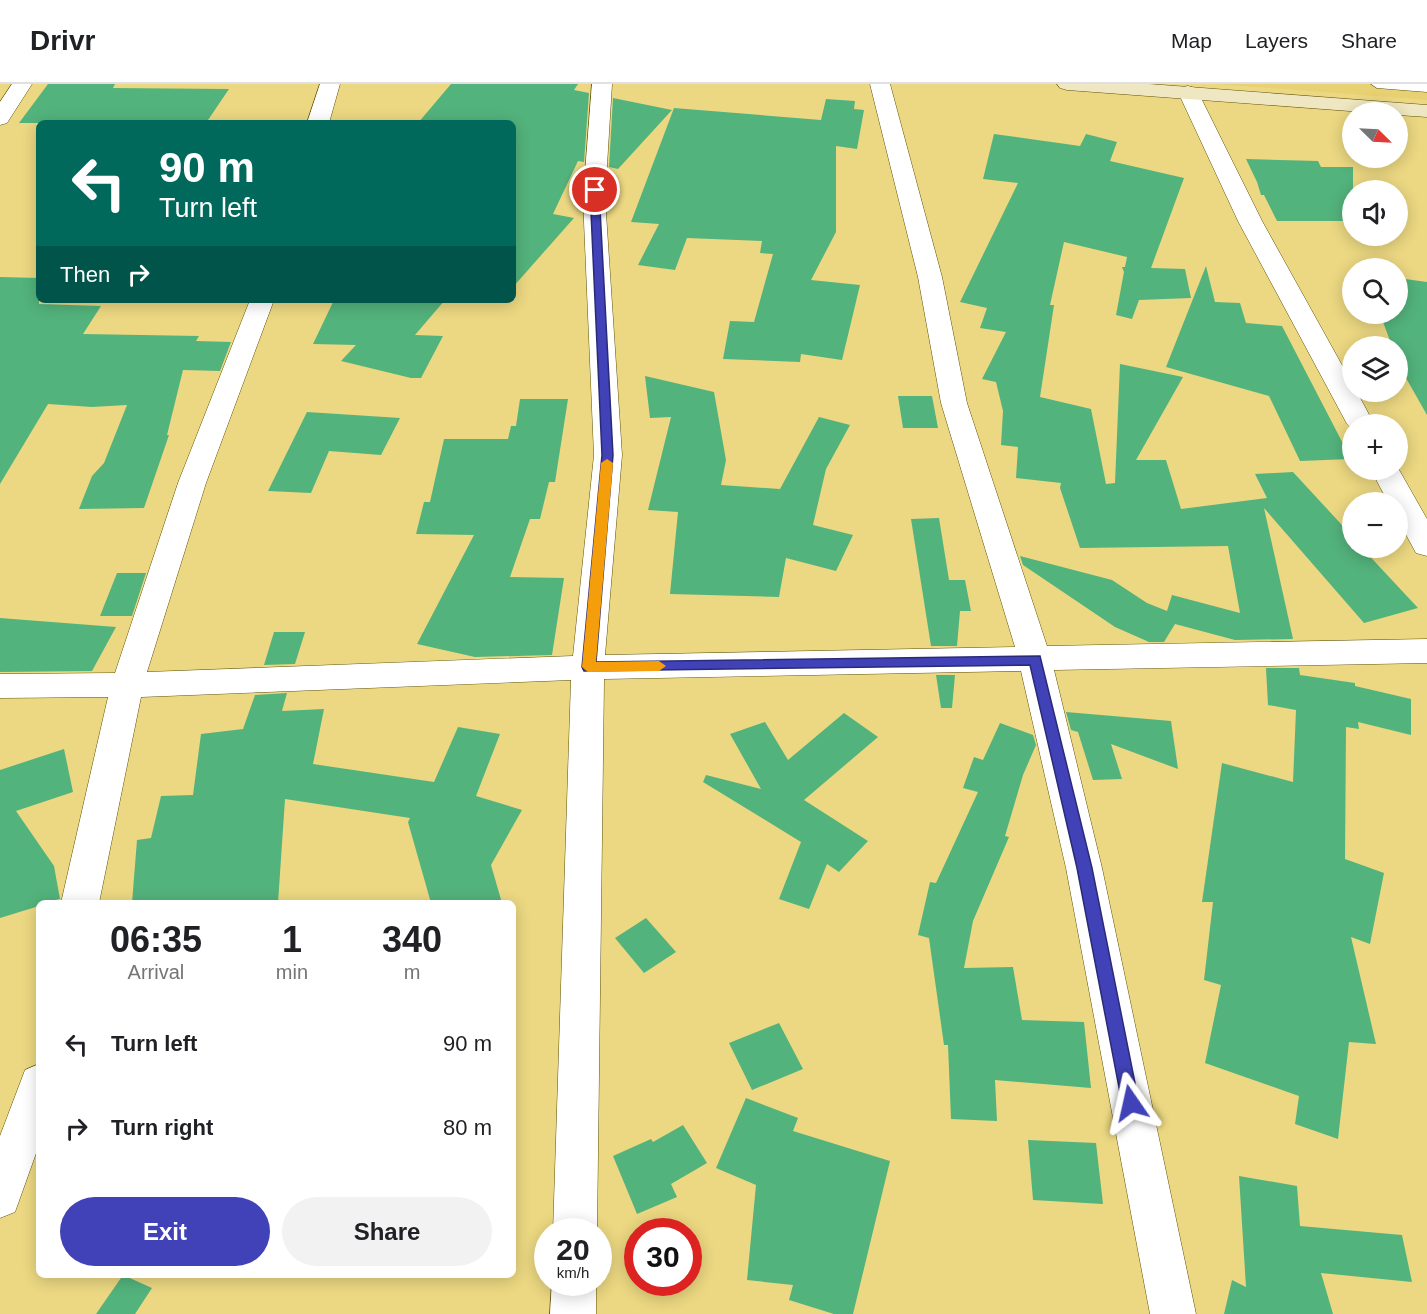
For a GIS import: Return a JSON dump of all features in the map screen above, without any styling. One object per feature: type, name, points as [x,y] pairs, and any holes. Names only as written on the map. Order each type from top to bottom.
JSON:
[{"type":"main road","points":[[1067,84],[1427,111]]},
{"type":"street","points":[[0,119],[22,84]]},
{"type":"street","points":[[319,120],[330,84]]},
{"type":"street","points":[[575,1218],[588,667],[608,455],[594,198],[602,84]]},
{"type":"street","points":[[880,84],[930,277],[954,403],[1035,660],[1084,868],[1173,1314]]},
{"type":"street","points":[[1188,92],[1250,221],[1356,414]]},
{"type":"street","points":[[81,900],[127,685],[192,483],[261,303]]},
{"type":"street","points":[[1391,480],[1427,546]]},
{"type":"street","points":[[0,686],[127,685],[588,667],[1427,651]]},
{"type":"street","points":[[0,1197],[36,1092]]},
{"type":"street","points":[[573,1314],[574,1296]]},
{"type":"lane","points":[[1377,84],[1427,88]]},
{"type":"shaded area","points":[[1216,84],[1427,84],[1427,100]]},
{"type":"building","points":[[48,84],[115,84],[113,88],[229,89],[208,120],[36,120],[36,123],[19,123]]},
{"type":"building","points":[[451,84],[578,84],[574,90],[589,93],[584,162],[578,161],[553,214],[574,218],[516,284],[516,120],[421,120]]},
{"type":"building","points":[[613,98],[672,110],[618,169],[609,167]]},
{"type":"building","points":[[826,99],[855,101],[854,109],[864,110],[857,149],[836,146],[836,232],[811,280],[860,285],[842,360],[801,354],[800,362],[723,359],[730,321],[754,322],[773,254],[760,253],[762,241],[687,238],[675,270],[638,265],[659,224],[631,222],[674,108],[821,120]]},
{"type":"building","points":[[994,134],[1080,146],[1086,134],[1117,142],[1110,161],[1184,178],[1151,268],[1185,269],[1191,298],[1139,300],[1132,319],[1116,315],[1124,272],[1122,267],[1125,267],[1127,257],[1064,242],[1050,305],[1054,305],[1040,397],[1091,409],[1106,484],[1115,483],[1120,364],[1183,377],[1136,460],[1166,460],[1181,509],[1267,498],[1255,474],[1293,472],[1342,525],[1342,558],[1371,558],[1418,608],[1364,623],[1264,508],[1293,639],[1235,640],[1175,624],[1164,642],[1149,642],[1115,627],[1023,565],[1020,556],[1112,580],[1147,603],[1167,611],[1172,595],[1240,613],[1228,546],[1080,548],[1060,488],[1061,483],[1016,478],[1018,447],[1001,445],[1003,411],[996,382],[982,379],[1006,332],[980,328],[987,308],[960,302],[1018,183],[983,179]]},
{"type":"building","points":[[1246,159],[1318,161],[1321,167],[1353,168],[1353,180],[1342,180],[1342,221],[1277,221],[1264,195],[1261,195]]},
{"type":"building","points":[[1206,266],[1215,302],[1240,303],[1246,323],[1282,326],[1342,442],[1342,459],[1300,461],[1269,396],[1166,367]]},
{"type":"building","points":[[0,277],[36,278],[36,303],[39,304],[101,306],[83,334],[199,336],[196,341],[231,342],[220,371],[183,370],[167,435],[169,435],[144,508],[79,509],[92,476],[104,463],[127,405],[92,407],[48,404],[0,484]]},
{"type":"building","points":[[1408,279],[1427,282],[1427,415],[1408,382],[1408,336],[1388,336],[1384,324],[1408,324]]},
{"type":"building","points":[[333,303],[442,303],[415,335],[443,336],[421,378],[411,378],[341,361],[356,345],[313,344]]},
{"type":"building","points":[[645,376],[714,392],[726,460],[721,485],[780,489],[819,417],[850,425],[826,469],[813,525],[853,535],[836,571],[786,558],[779,597],[670,594],[678,512],[648,510],[671,417],[650,418]]},
{"type":"building","points":[[898,396],[932,396],[938,428],[903,428]]},
{"type":"building","points":[[520,399],[568,399],[555,482],[549,482],[540,519],[530,519],[510,577],[564,578],[552,655],[475,657],[417,644],[474,535],[416,534],[424,502],[430,502],[444,439],[508,439],[511,426],[516,426]]},
{"type":"building","points":[[307,412],[400,418],[381,455],[329,451],[311,493],[268,491]]},
{"type":"building","points":[[939,518],[949,580],[965,580],[971,611],[960,611],[957,646],[931,646],[911,519]]},
{"type":"building","points":[[117,573],[146,573],[132,616],[100,616]]},
{"type":"building","points":[[0,618],[116,627],[92,671],[0,672]]},
{"type":"building","points":[[274,632],[305,632],[295,664],[264,665]]},
{"type":"building","points":[[1266,668],[1299,668],[1300,675],[1355,683],[1355,686],[1411,699],[1411,735],[1358,722],[1359,729],[1346,727],[1345,859],[1384,873],[1370,944],[1351,937],[1376,1044],[1349,1042],[1338,1139],[1295,1124],[1299,1096],[1205,1063],[1221,985],[1204,980],[1213,902],[1202,902],[1222,763],[1293,782],[1296,710],[1268,705]]},
{"type":"building","points":[[936,675],[955,675],[952,708],[941,708]]},
{"type":"building","points":[[287,693],[282,711],[324,709],[313,764],[434,782],[458,727],[500,734],[476,796],[522,810],[491,865],[501,900],[430,900],[408,822],[410,818],[285,799],[278,900],[132,900],[137,840],[151,838],[161,796],[193,795],[201,734],[243,729],[255,695]]},
{"type":"building","points":[[1066,712],[1171,721],[1178,769],[1111,744],[1122,779],[1093,780],[1078,732],[1071,730]]},
{"type":"building","points":[[844,713],[878,737],[804,800],[868,841],[839,872],[827,864],[809,909],[779,899],[801,842],[703,782],[706,775],[761,789],[730,734],[765,722],[788,760]]},
{"type":"building","points":[[1000,723],[1033,735],[1036,745],[1023,775],[1005,836],[1009,837],[973,921],[964,968],[1013,967],[1022,1020],[1084,1022],[1091,1088],[995,1080],[997,1121],[951,1119],[948,1045],[944,1045],[929,938],[918,935],[930,882],[936,883],[978,792],[963,788],[974,757],[983,760]]},
{"type":"building","points":[[64,749],[73,792],[16,811],[54,866],[60,899],[36,900],[36,907],[0,918],[0,770]]},
{"type":"building","points":[[646,918],[676,952],[644,973],[615,938]]},
{"type":"building","points":[[779,1023],[803,1069],[752,1090],[729,1043]]},
{"type":"building","points":[[746,1098],[798,1118],[793,1131],[890,1161],[853,1314],[834,1314],[789,1300],[793,1285],[747,1280],[756,1185],[716,1168]]},
{"type":"building","points":[[683,1125],[707,1163],[671,1184],[677,1197],[637,1214],[613,1156],[651,1139],[653,1142]]},
{"type":"building","points":[[1028,1140],[1096,1143],[1103,1204],[1033,1200]]},
{"type":"building","points":[[1239,1176],[1297,1186],[1300,1226],[1402,1235],[1412,1282],[1321,1273],[1333,1314],[1224,1314],[1232,1280],[1246,1287]]},
{"type":"building","points":[[121,1278],[130,1278],[152,1288],[135,1314],[96,1314]]},
{"type":"slow traffic","points":[[607,463],[588,667],[659,666]]},
{"type":"route","points":[[595,190],[608,455],[588,667],[1035,660],[1084,868],[1131,1103]]}]
